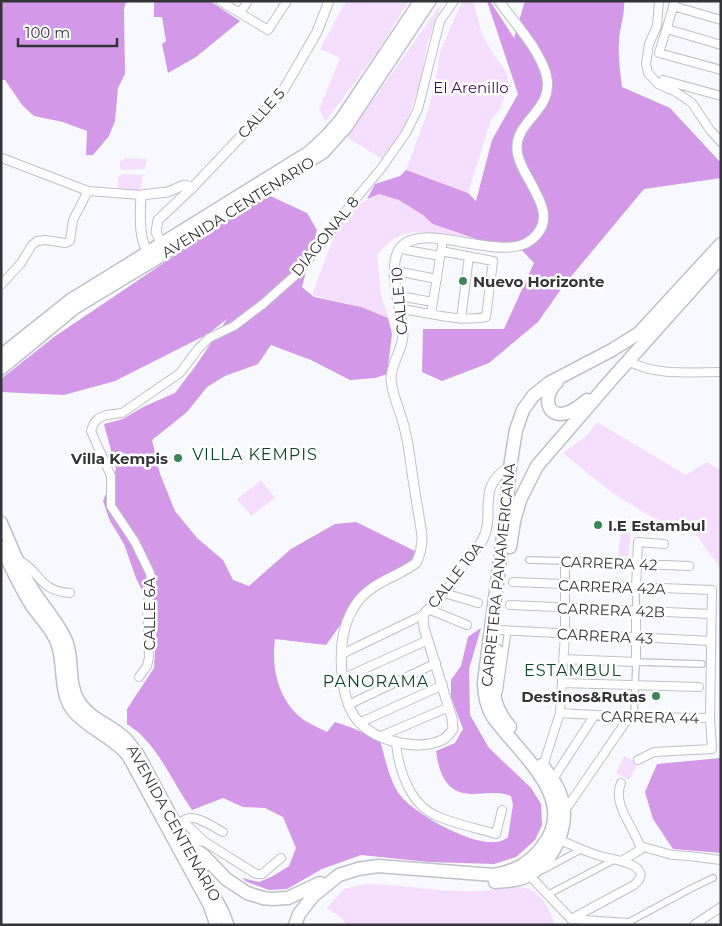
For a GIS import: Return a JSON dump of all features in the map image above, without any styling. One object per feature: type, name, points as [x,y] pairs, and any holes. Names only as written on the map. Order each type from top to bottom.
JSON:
[{"type":"highway","name":"CARRETERA PANAMERICANA","points":[[295,925],[299,914],[313,896],[339,875],[358,869],[378,866],[494,875],[508,872],[527,863],[546,843],[554,822],[554,809],[548,788],[541,776],[493,718],[484,697],[484,682],[516,430],[523,410],[541,388],[616,348],[639,333],[721,244]]},
{"type":"highway","name":"CARRETERA PANAMERICANA","points":[[529,876],[545,860],[559,840],[564,813],[562,801],[553,779],[506,723],[494,697],[493,685],[504,630],[512,529],[517,510],[525,487],[537,466],[721,257]]},
{"type":"highway","points":[[573,370],[554,385],[548,395],[548,404],[558,413],[564,414],[575,409],[611,380]]},
{"type":"highway","points":[[185,840],[204,855],[226,879],[247,892],[263,898],[281,899],[295,896],[339,875]]},
{"type":"highway","points":[[301,925],[307,911],[327,890],[339,883],[368,874],[383,873],[489,882],[517,880],[529,876]]},
{"type":"main road","name":"AVENIDA CENTENARIO","points":[[1,355],[60,308],[150,257],[309,152],[340,119],[420,1]]},
{"type":"main road","name":"AVENIDA CENTENARIO","points":[[164,248],[324,152],[347,126],[430,1]]},
{"type":"main road","name":"AVENIDA CENTENARIO","points":[[1,368],[105,284]]},
{"type":"main road","name":"AVENIDA CENTENARIO","points":[[1,522],[30,586],[59,626],[67,642],[71,657],[73,688],[78,701],[86,710],[131,744],[150,775],[224,912],[228,925]]},
{"type":"main road","name":"AVENIDA CENTENARIO","points":[[1,547],[23,593],[54,638],[60,656],[64,692],[72,710],[118,745],[128,756],[209,905],[216,925]]},
{"type":"street","points":[[220,1],[268,30],[287,1]]},
{"type":"street","points":[[240,13],[248,1]]},
{"type":"street","name":"CALLE 5","points":[[164,248],[156,232],[158,220],[281,94],[317,32],[329,1]]},
{"type":"street","name":"DIAGONAL 8","points":[[96,443],[91,431],[94,423],[99,418],[122,413],[180,373],[198,348],[209,338],[234,326],[264,304],[299,272],[380,170],[406,133],[418,110],[440,21],[454,1]]},
{"type":"street","name":"CALLE 10","points":[[452,718],[453,729],[443,740],[421,744],[396,742],[380,736],[359,723],[348,705],[342,679],[342,654],[345,627],[357,603],[372,587],[416,563],[422,549],[422,536],[407,436],[392,389],[391,378],[402,345],[403,331],[396,287],[395,258],[400,248],[414,239],[443,239],[492,246],[522,245],[536,236],[541,229],[544,215],[540,199],[519,159],[517,149],[521,129],[535,116],[544,101],[547,88],[546,75],[537,54],[499,1]]},
{"type":"street","points":[[659,1],[657,26],[649,44],[646,64],[648,73],[658,84],[676,92],[692,104],[721,142]]},
{"type":"street","points":[[721,20],[674,4],[659,53],[721,70]]},
{"type":"street","points":[[667,29],[721,45]]},
{"type":"street","points":[[663,80],[721,96]]},
{"type":"street","points":[[2,158],[88,191],[141,195],[168,192],[184,185],[192,187]]},
{"type":"street","points":[[1,285],[21,263],[32,245],[37,241],[45,240],[65,244],[70,240],[73,220],[88,191]]},
{"type":"street","points":[[141,195],[141,234],[150,257]]},
{"type":"street","points":[[431,314],[443,239]]},
{"type":"street","points":[[406,250],[469,256],[493,261],[486,317],[474,319],[460,318],[407,310]]},
{"type":"street","points":[[460,318],[469,256]]},
{"type":"street","points":[[396,271],[437,279]]},
{"type":"street","points":[[404,297],[432,302]]},
{"type":"street","points":[[629,361],[645,369],[657,371],[721,372]]},
{"type":"street","name":"CALLE 6A","points":[[96,443],[111,476],[111,506],[135,542],[150,573],[152,584],[147,606],[149,657],[147,666],[139,677]]},
{"type":"street","name":"CALLE 10A","points":[[452,718],[424,628],[426,612],[444,593],[466,560],[483,540],[488,526],[487,502],[490,488],[497,477],[510,467]]},
{"type":"street","points":[[564,813],[632,717],[636,685],[638,542],[664,544]]},
{"type":"street","points":[[17,559],[27,565],[48,587],[70,593]]},
{"type":"street","name":"CARRERA 42","points":[[529,560],[689,566]]},
{"type":"street","points":[[543,766],[560,713],[565,608],[565,561]]},
{"type":"street","name":"CARRERA 42A","points":[[513,582],[712,590],[711,616]]},
{"type":"street","points":[[444,593],[478,603]]},
{"type":"street","name":"CARRERA 42B","points":[[510,606],[721,618]]},
{"type":"street","points":[[342,654],[426,612],[467,625]]},
{"type":"street","points":[[638,760],[654,752],[712,749],[710,718],[711,616]]},
{"type":"street","name":"CARRERA 43","points":[[504,630],[636,637],[721,645]]},
{"type":"street","points":[[342,679],[428,640]]},
{"type":"street","points":[[563,659],[702,664]]},
{"type":"street","points":[[348,705],[436,663]]},
{"type":"street","points":[[562,683],[699,687]]},
{"type":"street","points":[[359,723],[443,685]]},
{"type":"street","points":[[380,736],[449,707]]},
{"type":"street","name":"CARRERA 44","points":[[560,713],[594,716],[710,718]]},
{"type":"street","points":[[553,779],[594,716]]},
{"type":"street","points":[[396,742],[400,766],[407,786],[424,808],[435,816],[496,834],[502,810]]},
{"type":"street","points":[[547,895],[640,850],[640,846],[620,805],[617,792],[621,783]]},
{"type":"street","points":[[223,832],[194,817],[188,817],[184,820],[205,842],[256,874],[262,874],[281,858]]},
{"type":"street","points":[[185,840],[205,842]]},
{"type":"street","points":[[559,840],[600,856],[635,866],[640,877],[639,881],[634,885],[571,918]]},
{"type":"street","points":[[640,846],[672,855],[721,860]]},
{"type":"street","points":[[582,849],[529,876],[571,918],[628,924],[712,878]]},
{"type":"street","points":[[694,925],[721,907]]},
{"type":"green space","points":[[346,1],[409,1],[377,52],[326,121],[319,110],[340,58],[320,49]]},
{"type":"green space","points":[[443,1],[427,44],[420,84],[404,128],[383,160],[347,137]]},
{"type":"green space","name":"El Arenillo","points":[[462,1],[473,1],[482,34],[506,71],[509,86],[499,110],[491,120],[468,193],[406,170],[429,108],[440,52]]},
{"type":"green space","points":[[125,158],[147,159],[145,169],[122,170],[120,162]]},
{"type":"green space","points":[[122,174],[143,175],[140,192],[118,190],[118,178]]},
{"type":"green space","points":[[379,194],[399,200],[423,215],[433,224],[485,242],[421,233],[404,234],[392,240],[377,255],[381,294],[388,318],[361,307],[312,295],[337,228],[355,206]]},
{"type":"green space","points":[[597,422],[686,475],[707,462],[721,471],[721,569],[697,536],[648,515],[611,492],[563,453],[587,435]]},
{"type":"green space","points":[[261,480],[275,498],[251,516],[237,499]]},
{"type":"green space","points":[[621,532],[631,533],[628,557],[618,555]]},
{"type":"green space","points":[[624,756],[638,763],[629,780],[616,773]]},
{"type":"green space","points":[[365,884],[465,891],[485,891],[512,887],[529,889],[539,896],[549,909],[555,925],[346,925],[342,918],[327,908],[344,889]]},
{"type":"shaded area","points":[[1,1],[129,1],[125,4],[124,11],[125,74],[118,88],[115,121],[109,136],[93,155],[86,155],[87,131],[63,122],[34,116],[22,105],[5,80],[1,80]]},
{"type":"shaded area","points":[[154,1],[210,1],[240,21],[196,57],[168,73],[162,44],[166,41],[162,17],[154,17]]},
{"type":"shaded area","points":[[487,1],[490,1],[514,38],[525,1],[624,1],[619,46],[622,87],[670,108],[721,163],[721,178],[644,189],[564,285],[538,322],[489,363],[442,381],[422,372],[423,329],[504,329],[534,263],[514,242],[485,242],[433,224],[423,215],[399,200],[379,194],[367,199],[375,184],[400,176],[406,170],[468,193],[476,201],[492,140],[518,94]]},
{"type":"shaded area","points":[[266,194],[307,213],[317,230],[302,287],[314,297],[361,307],[388,318],[392,334],[387,374],[375,378],[350,380],[311,360],[271,345],[258,364],[225,376],[207,387],[187,412],[152,440],[160,474],[175,511],[197,538],[223,560],[233,580],[249,586],[291,549],[335,524],[356,522],[417,552],[409,566],[356,603],[326,645],[275,639],[275,671],[281,691],[286,701],[300,717],[327,732],[335,722],[380,740],[396,789],[408,803],[420,812],[451,831],[468,838],[484,842],[498,842],[508,837],[513,805],[511,796],[496,793],[472,794],[456,790],[445,781],[439,767],[436,751],[455,743],[463,729],[451,697],[451,680],[461,666],[468,637],[481,628],[469,669],[470,715],[489,748],[531,788],[541,804],[542,825],[535,840],[516,857],[494,864],[429,862],[361,855],[322,869],[287,889],[269,890],[247,882],[242,878],[259,882],[289,866],[296,848],[283,817],[265,808],[243,807],[223,798],[192,810],[163,762],[140,734],[127,724],[127,709],[154,668],[157,621],[136,578],[124,544],[110,521],[103,501],[116,469],[104,424],[123,419],[143,407],[175,393],[227,319],[208,334],[115,381],[64,395],[1,392],[1,379],[54,337]]},
{"type":"shaded area","points":[[721,758],[721,853],[673,849],[653,819],[645,792],[657,764]]},
{"type":"place","name":"Nuevo Horizonte","points":[[463,281]]},
{"type":"place","name":"Villa Kempis","points":[[178,458]]},
{"type":"place","name":"I.E Estambul","points":[[598,525]]},
{"type":"place","name":"Destinos&Rutas","points":[[656,696]]},
{"type":"district","name":"VILLA KEMPIS","points":[[255,454]]},
{"type":"district","name":"ESTAMBUL","points":[[573,670]]},
{"type":"district","name":"PANORAMA","points":[[376,681]]}]
